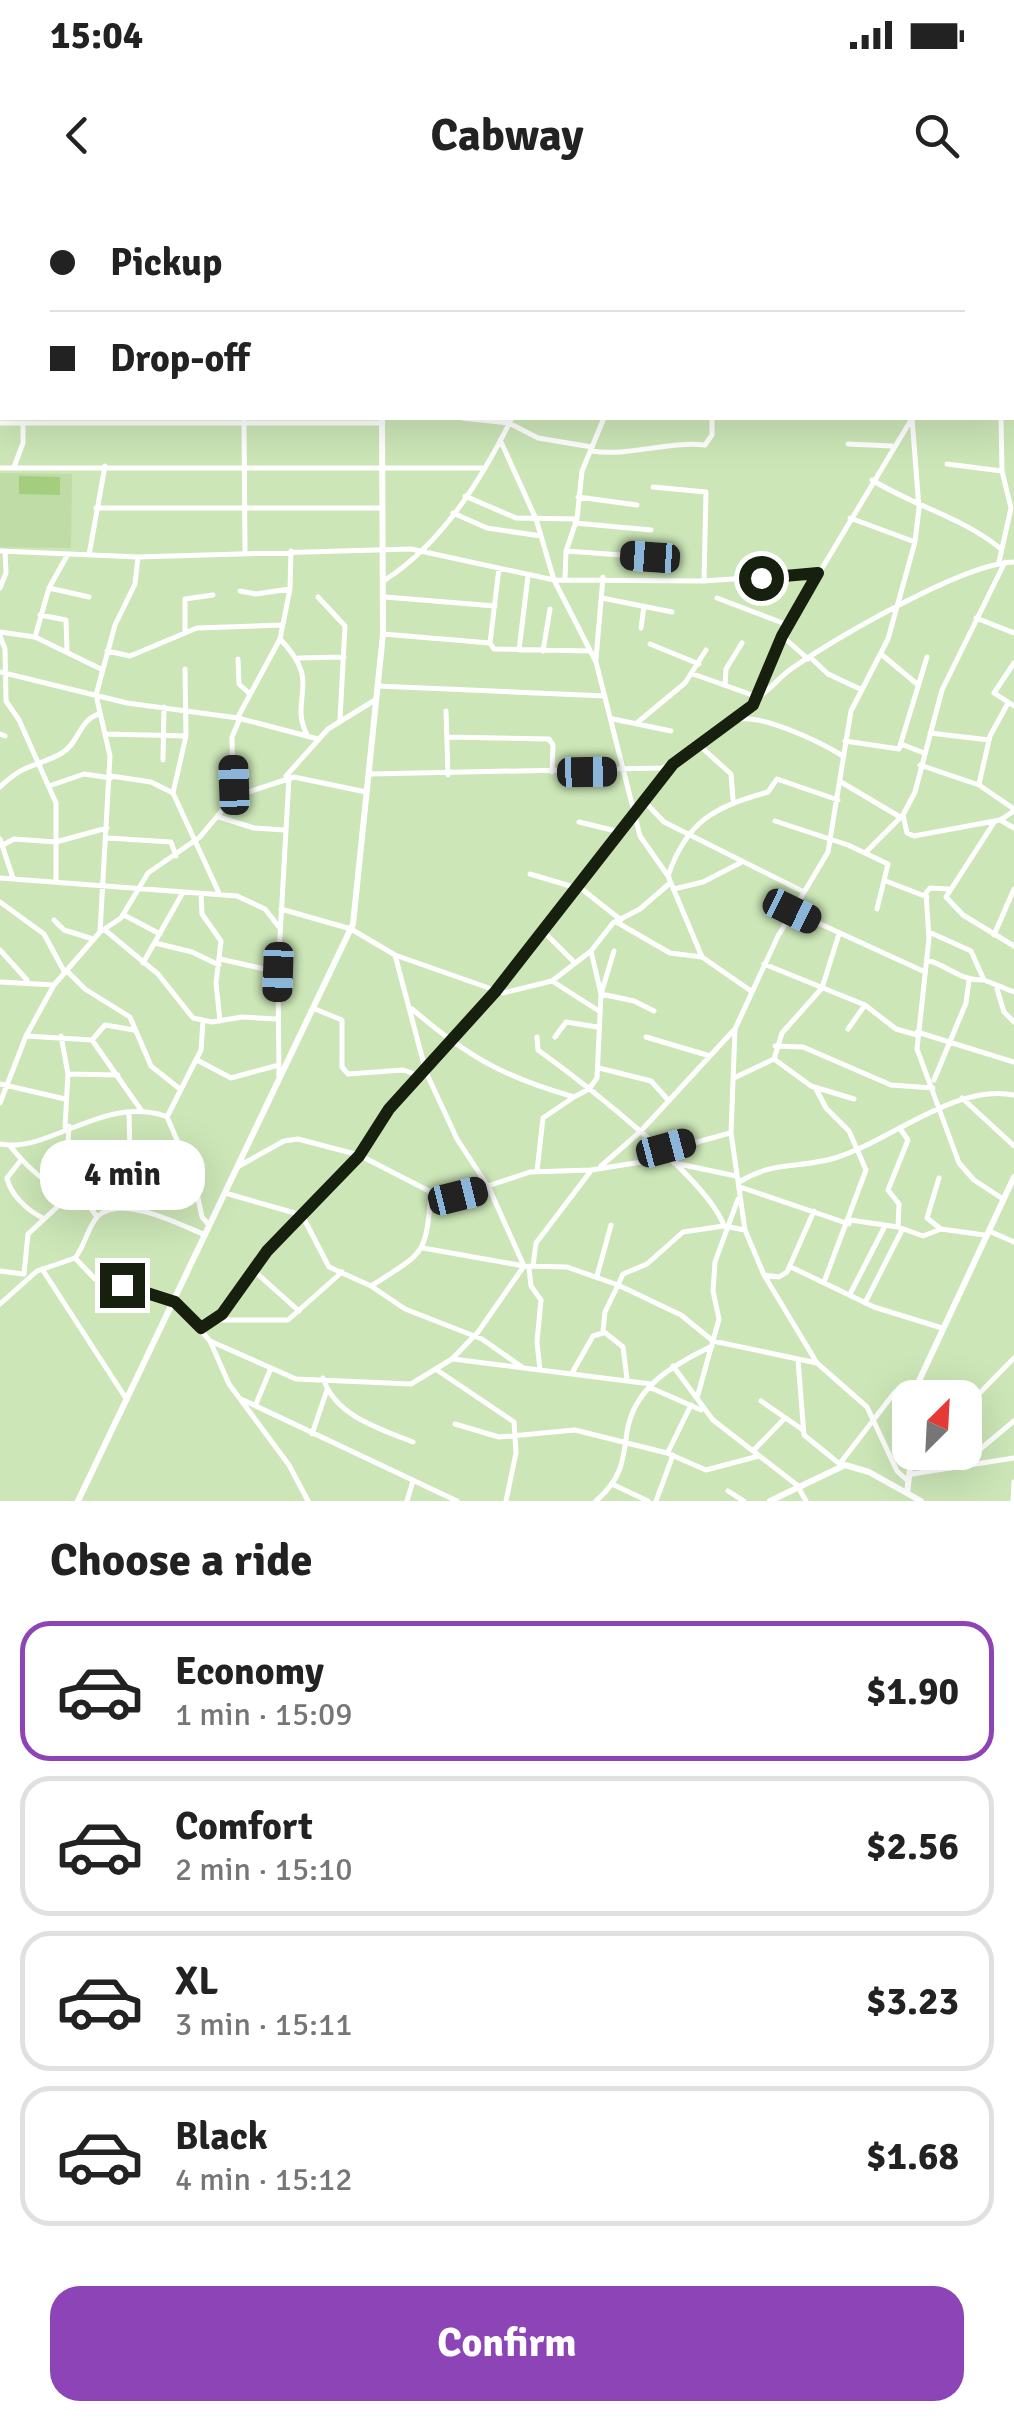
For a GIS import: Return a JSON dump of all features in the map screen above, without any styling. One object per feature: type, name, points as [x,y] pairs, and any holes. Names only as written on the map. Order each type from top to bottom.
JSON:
[{"type":"street","points":[[0,423],[382,420],[383,634],[351,928],[78,1501]]},
{"type":"street","points":[[385,580],[423,551],[485,468],[510,420],[538,438],[619,454],[664,444],[705,445],[712,436],[712,420]]},
{"type":"street","points":[[565,580],[566,551],[576,521],[578,497],[603,420]]},
{"type":"street","points":[[758,720],[754,700],[782,636],[892,446],[912,420]]},
{"type":"street","points":[[210,1340],[302,1380],[411,1384],[437,1370],[474,1336],[528,1266],[536,1243],[594,1170],[640,1132],[734,1028],[792,911],[824,860],[831,838],[845,742],[860,689],[881,654],[898,610],[915,542],[920,508],[913,420]]},
{"type":"street","points":[[1001,420],[1002,471],[1012,501],[1001,549]]},
{"type":"street","points":[[14,467],[23,443],[21,421]]},
{"type":"street","points":[[244,422],[245,552]]},
{"type":"street","points":[[501,442],[536,519],[554,580],[596,662],[614,719],[632,817],[670,883],[702,957]]},
{"type":"street","points":[[848,444],[892,446]]},
{"type":"street","points":[[948,464],[1002,471]]},
{"type":"street","points":[[88,555],[105,466]]},
{"type":"street","points":[[0,468],[485,468]]},
{"type":"street","points":[[872,480],[920,508],[977,530],[1001,549],[1009,562]]},
{"type":"street","points":[[653,487],[706,492],[704,581]]},
{"type":"street","points":[[465,496],[516,518],[651,530]]},
{"type":"street","points":[[578,497],[637,505]]},
{"type":"street","points":[[96,508],[385,508]]},
{"type":"street","points":[[453,512],[487,528],[542,536]]},
{"type":"street","points":[[850,518],[915,542]]},
{"type":"street","points":[[0,588],[6,574],[2,551],[138,556],[385,549],[423,551],[554,580],[704,581],[818,573]]},
{"type":"street","points":[[234,797],[232,740],[250,694],[280,639],[290,589],[290,551]]},
{"type":"street","points":[[566,551],[650,557]]},
{"type":"street","points":[[35,637],[48,588],[68,554]]},
{"type":"street","points":[[102,931],[110,777],[106,734],[96,696],[108,651],[133,592],[138,556]]},
{"type":"street","points":[[369,774],[622,772],[673,764],[701,747],[754,700],[810,659],[969,571],[1009,562]]},
{"type":"street","points":[[866,852],[902,816],[918,786],[920,765],[942,690],[962,658],[976,618],[1009,562]]},
{"type":"street","points":[[499,568],[490,643],[494,649],[590,652]]},
{"type":"street","points":[[519,650],[528,576]]},
{"type":"street","points":[[596,662],[603,578]]},
{"type":"street","points":[[48,588],[89,597]]},
{"type":"street","points":[[240,591],[256,594],[290,589]]},
{"type":"street","points":[[185,631],[184,601],[213,596]]},
{"type":"street","points":[[318,597],[344,624],[340,720]]},
{"type":"street","points":[[385,597],[495,606]]},
{"type":"street","points":[[602,598],[672,612]]},
{"type":"street","points":[[717,598],[788,625]]},
{"type":"street","points":[[641,628],[644,606]]},
{"type":"street","points":[[543,652],[550,609]]},
{"type":"street","points":[[40,615],[66,620],[68,650]]},
{"type":"street","points":[[976,618],[1014,633]]},
{"type":"street","points":[[108,651],[130,656],[185,631],[281,626]]},
{"type":"street","points":[[56,880],[57,811],[20,720],[6,701],[2,673],[5,649],[0,634],[18,631],[35,637],[102,670]]},
{"type":"street","points":[[383,634],[490,643]]},
{"type":"street","points":[[782,636],[828,674],[860,689]]},
{"type":"street","points":[[280,639],[299,658],[306,689],[301,723],[308,736]]},
{"type":"street","points":[[725,685],[726,669],[742,643]]},
{"type":"street","points":[[650,644],[699,664]]},
{"type":"street","points":[[638,722],[694,674],[706,650]]},
{"type":"street","points":[[881,654],[918,684]]},
{"type":"street","points":[[299,658],[344,656]]},
{"type":"street","points":[[845,742],[896,751],[928,657]]},
{"type":"street","points":[[238,659],[238,684],[250,694]]},
{"type":"street","points":[[979,785],[989,740],[1011,705],[994,693],[1014,663]]},
{"type":"street","points":[[185,668],[186,736],[172,793],[192,843],[210,866],[220,894]]},
{"type":"street","points":[[2,673],[96,696],[239,718],[318,738]]},
{"type":"street","points":[[694,674],[754,700]]},
{"type":"street","points":[[378,686],[606,696]]},
{"type":"street","points":[[0,1103],[26,1036],[54,984],[102,931],[124,915],[155,867],[192,843],[219,818],[234,797],[286,777],[318,738],[376,699]]},
{"type":"street","points":[[163,760],[164,707]]},
{"type":"street","points":[[446,712],[448,775]]},
{"type":"street","points":[[0,787],[36,760],[62,753],[88,718],[99,714]]},
{"type":"street","points":[[614,719],[670,731]]},
{"type":"street","points":[[733,720],[758,720],[812,738],[844,757]]},
{"type":"street","points":[[930,733],[989,740]]},
{"type":"street","points":[[106,734],[186,736]]},
{"type":"street","points":[[446,737],[549,740],[554,744],[552,773]]},
{"type":"street","points":[[901,744],[924,753]]},
{"type":"street","points":[[701,747],[731,774],[733,799]]},
{"type":"street","points":[[201,1328],[216,1320],[253,1270],[359,1156],[389,1109],[495,992],[673,764]]},
{"type":"street","points":[[920,765],[979,785],[1014,810],[998,821],[946,897],[963,916],[1014,946]]},
{"type":"street","points":[[49,786],[84,774],[151,782],[172,793]]},
{"type":"street","points":[[286,777],[368,792]]},
{"type":"street","points":[[279,1076],[276,1020],[286,777]]},
{"type":"street","points":[[670,883],[679,846],[733,799],[768,792],[779,778],[838,800]]},
{"type":"street","points":[[841,782],[902,816],[910,835],[998,821],[1014,828]]},
{"type":"street","points":[[645,802],[658,818],[804,892]]},
{"type":"street","points":[[219,818],[254,828],[284,830]]},
{"type":"street","points":[[775,821],[831,838],[888,864],[877,910]]},
{"type":"street","points":[[579,822],[621,832]]},
{"type":"street","points":[[14,878],[2,842],[56,842],[108,828]]},
{"type":"street","points":[[107,838],[170,842],[176,856]]},
{"type":"street","points":[[265,910],[351,928],[396,955],[434,965],[495,992],[552,981],[573,961],[591,951],[619,921],[670,883],[703,882],[740,862]]},
{"type":"street","points":[[530,874],[577,887],[619,921],[670,953],[702,957],[752,991]]},
{"type":"street","points":[[0,878],[246,898],[265,910],[280,929]]},
{"type":"street","points":[[886,881],[926,898]]},
{"type":"street","points":[[948,889],[928,889],[926,898],[929,932],[918,1049],[959,1163],[974,1180],[1002,1199]]},
{"type":"street","points":[[994,935],[1014,889]]},
{"type":"street","points":[[143,963],[182,894]]},
{"type":"street","points":[[201,894],[202,914],[220,936],[216,983],[220,1021]]},
{"type":"street","points":[[0,902],[44,934],[66,972],[85,990],[128,1014],[151,1066],[180,1089]]},
{"type":"street","points":[[792,911],[925,972]]},
{"type":"street","points":[[124,915],[160,934]]},
{"type":"street","points":[[54,920],[64,930],[93,940]]},
{"type":"street","points":[[542,930],[573,961]]},
{"type":"street","points":[[102,931],[168,985],[186,1011],[204,1021],[242,1017],[276,1020]]},
{"type":"street","points":[[929,932],[971,951],[984,980],[997,989],[1014,992]]},
{"type":"street","points":[[774,1059],[775,1046],[822,988],[839,934]]},
{"type":"street","points":[[155,943],[220,962],[278,972]]},
{"type":"street","points":[[0,950],[27,980]]},
{"type":"street","points":[[591,951],[600,994]]},
{"type":"street","points":[[536,1171],[543,1118],[590,1089],[600,1068],[600,994],[614,952]]},
{"type":"street","points":[[396,955],[412,1008],[424,1074],[488,1188],[541,1300],[540,1370]]},
{"type":"street","points":[[927,960],[969,980],[984,980]]},
{"type":"street","points":[[764,964],[864,1005],[896,1029],[951,1041],[1014,1062]]},
{"type":"street","points":[[933,1085],[966,1003],[969,980]]},
{"type":"street","points":[[552,981],[599,1011]]},
{"type":"street","points":[[0,982],[54,984]]},
{"type":"street","points":[[997,989],[1004,1012],[1014,1022]]},
{"type":"street","points":[[600,994],[634,1001],[654,1012]]},
{"type":"street","points":[[848,1029],[864,1005]]},
{"type":"street","points":[[412,1008],[450,1042],[484,1065],[574,1096]]},
{"type":"street","points":[[314,1010],[342,1020],[342,1067],[348,1074],[403,1070],[424,1074]]},
{"type":"street","points":[[204,1021],[196,1060],[167,1117],[194,1178],[202,1216],[210,1225]]},
{"type":"street","points":[[556,1037],[566,1022],[597,1027]]},
{"type":"street","points":[[92,1040],[104,1026],[134,1030]]},
{"type":"street","points":[[734,1028],[736,1077],[731,1133],[745,1230],[764,1275],[818,1363],[875,1419],[898,1471],[911,1478],[941,1470]]},
{"type":"street","points":[[26,1036],[92,1040],[141,1110]]},
{"type":"street","points":[[0,1304],[24,1287],[28,1234],[67,1194],[64,1100],[68,1074],[61,1036]]},
{"type":"street","points":[[646,1037],[710,1056]]},
{"type":"street","points":[[536,1038],[538,1050],[640,1132],[711,1202],[726,1226]]},
{"type":"street","points":[[775,1046],[803,1047],[891,1085],[933,1085]]},
{"type":"street","points":[[736,1077],[774,1059]]},
{"type":"street","points":[[774,1059],[816,1089],[856,1148],[866,1176],[824,1282]]},
{"type":"street","points":[[196,1060],[232,1078],[276,1066]]},
{"type":"street","points":[[600,1068],[650,1081],[669,1101]]},
{"type":"street","points":[[68,1074],[118,1076]]},
{"type":"street","points":[[4,1085],[64,1100]]},
{"type":"street","points":[[816,1089],[854,1099]]},
{"type":"street","points":[[697,1398],[719,1313],[713,1278],[739,1185],[761,1169],[831,1159],[962,1098],[989,1092],[1014,1095]]},
{"type":"street","points":[[962,1098],[1014,1146]]},
{"type":"street","points":[[0,1144],[10,1146],[67,1127],[141,1110],[167,1117]]},
{"type":"street","points":[[10,1146],[21,1160],[67,1194],[83,1197],[124,1174],[130,1154],[129,1112]]},
{"type":"street","points":[[865,1303],[901,1228],[900,1204],[888,1190],[908,1140],[900,1130]]},
{"type":"street","points":[[661,1152],[731,1133]]},
{"type":"street","points":[[237,1167],[291,1138],[359,1156],[432,1192],[458,1196],[536,1171],[594,1170],[669,1161],[850,1222],[885,1225],[927,1236],[940,1229],[985,1232],[1014,1242]]},
{"type":"street","points":[[0,1187],[21,1160]]},
{"type":"street","points":[[919,1380],[1014,1177]]},
{"type":"street","points":[[7,1178],[25,1208],[42,1217]]},
{"type":"street","points":[[939,1178],[927,1218],[940,1229]]},
{"type":"street","points":[[371,1286],[415,1260],[423,1248],[432,1192]]},
{"type":"street","points":[[225,1193],[302,1215],[328,1265],[371,1286],[405,1309],[503,1350],[522,1367]]},
{"type":"street","points":[[83,1197],[98,1217]]},
{"type":"street","points":[[98,1217],[142,1210],[205,1235]]},
{"type":"street","points":[[764,1275],[778,1277],[791,1267],[814,1211]]},
{"type":"street","points":[[0,1271],[27,1274],[75,1258],[98,1217]]},
{"type":"street","points":[[597,1276],[611,1225]]},
{"type":"street","points":[[850,1294],[885,1225]]},
{"type":"street","points":[[603,1333],[605,1312],[623,1274],[654,1259],[674,1237],[726,1226],[745,1230]]},
{"type":"street","points":[[423,1248],[439,1247],[528,1266],[567,1267],[597,1276],[681,1315],[712,1344],[818,1363]]},
{"type":"street","points":[[75,1258],[95,1279],[175,1302],[201,1328],[238,1398],[289,1466],[308,1501]]},
{"type":"street","points":[[791,1267],[865,1303],[942,1328]]},
{"type":"street","points":[[42,1268],[127,1400]]},
{"type":"street","points":[[253,1270],[299,1311]]},
{"type":"street","points":[[216,1320],[276,1322],[299,1311],[342,1272]]},
{"type":"street","points":[[572,1373],[592,1336],[603,1333]]},
{"type":"street","points":[[603,1333],[622,1348],[627,1379]]},
{"type":"street","points":[[596,1501],[614,1485],[630,1421],[650,1385],[673,1366],[712,1344]]},
{"type":"street","points":[[452,1358],[650,1385],[704,1411],[797,1485],[806,1501]]},
{"type":"street","points":[[982,1391],[1014,1358]]},
{"type":"street","points":[[798,1360],[806,1438],[841,1464],[869,1472],[921,1501]]},
{"type":"street","points":[[673,1366],[704,1411]]},
{"type":"street","points":[[256,1404],[271,1368]]},
{"type":"street","points":[[437,1370],[461,1390],[505,1413],[514,1422],[516,1436],[506,1501]]},
{"type":"street","points":[[323,1378],[327,1390],[368,1424],[413,1442]]},
{"type":"street","points":[[312,1434],[327,1390]]},
{"type":"street","points":[[770,1501],[841,1464],[892,1396]]},
{"type":"street","points":[[238,1398],[457,1501]]},
{"type":"street","points":[[761,1401],[804,1430]]},
{"type":"street","points":[[656,1501],[690,1405]]},
{"type":"street","points":[[455,1424],[499,1437],[559,1428],[670,1454],[706,1470],[756,1454],[785,1418]]},
{"type":"street","points":[[982,1449],[1014,1421]]},
{"type":"street","points":[[982,1462],[1014,1458]]},
{"type":"street","points":[[907,1492],[911,1470]]},
{"type":"street","points":[[407,1501],[413,1481]]},
{"type":"street","points":[[1013,1501],[1014,1482]]},
{"type":"street","points":[[614,1485],[648,1501]]},
{"type":"street","points":[[728,1491],[744,1501]]},
{"type":"shaded area","points":[[0,473],[72,474],[71,548],[0,547]]},
{"type":"shaded area","points":[[19,476],[60,477],[60,495],[19,494]]},
{"type":"route","points":[[122,1285],[175,1302],[201,1328],[222,1314],[267,1251],[344,1174],[389,1109],[495,992],[673,764],[753,705],[782,636],[818,573],[761,578]]}]
